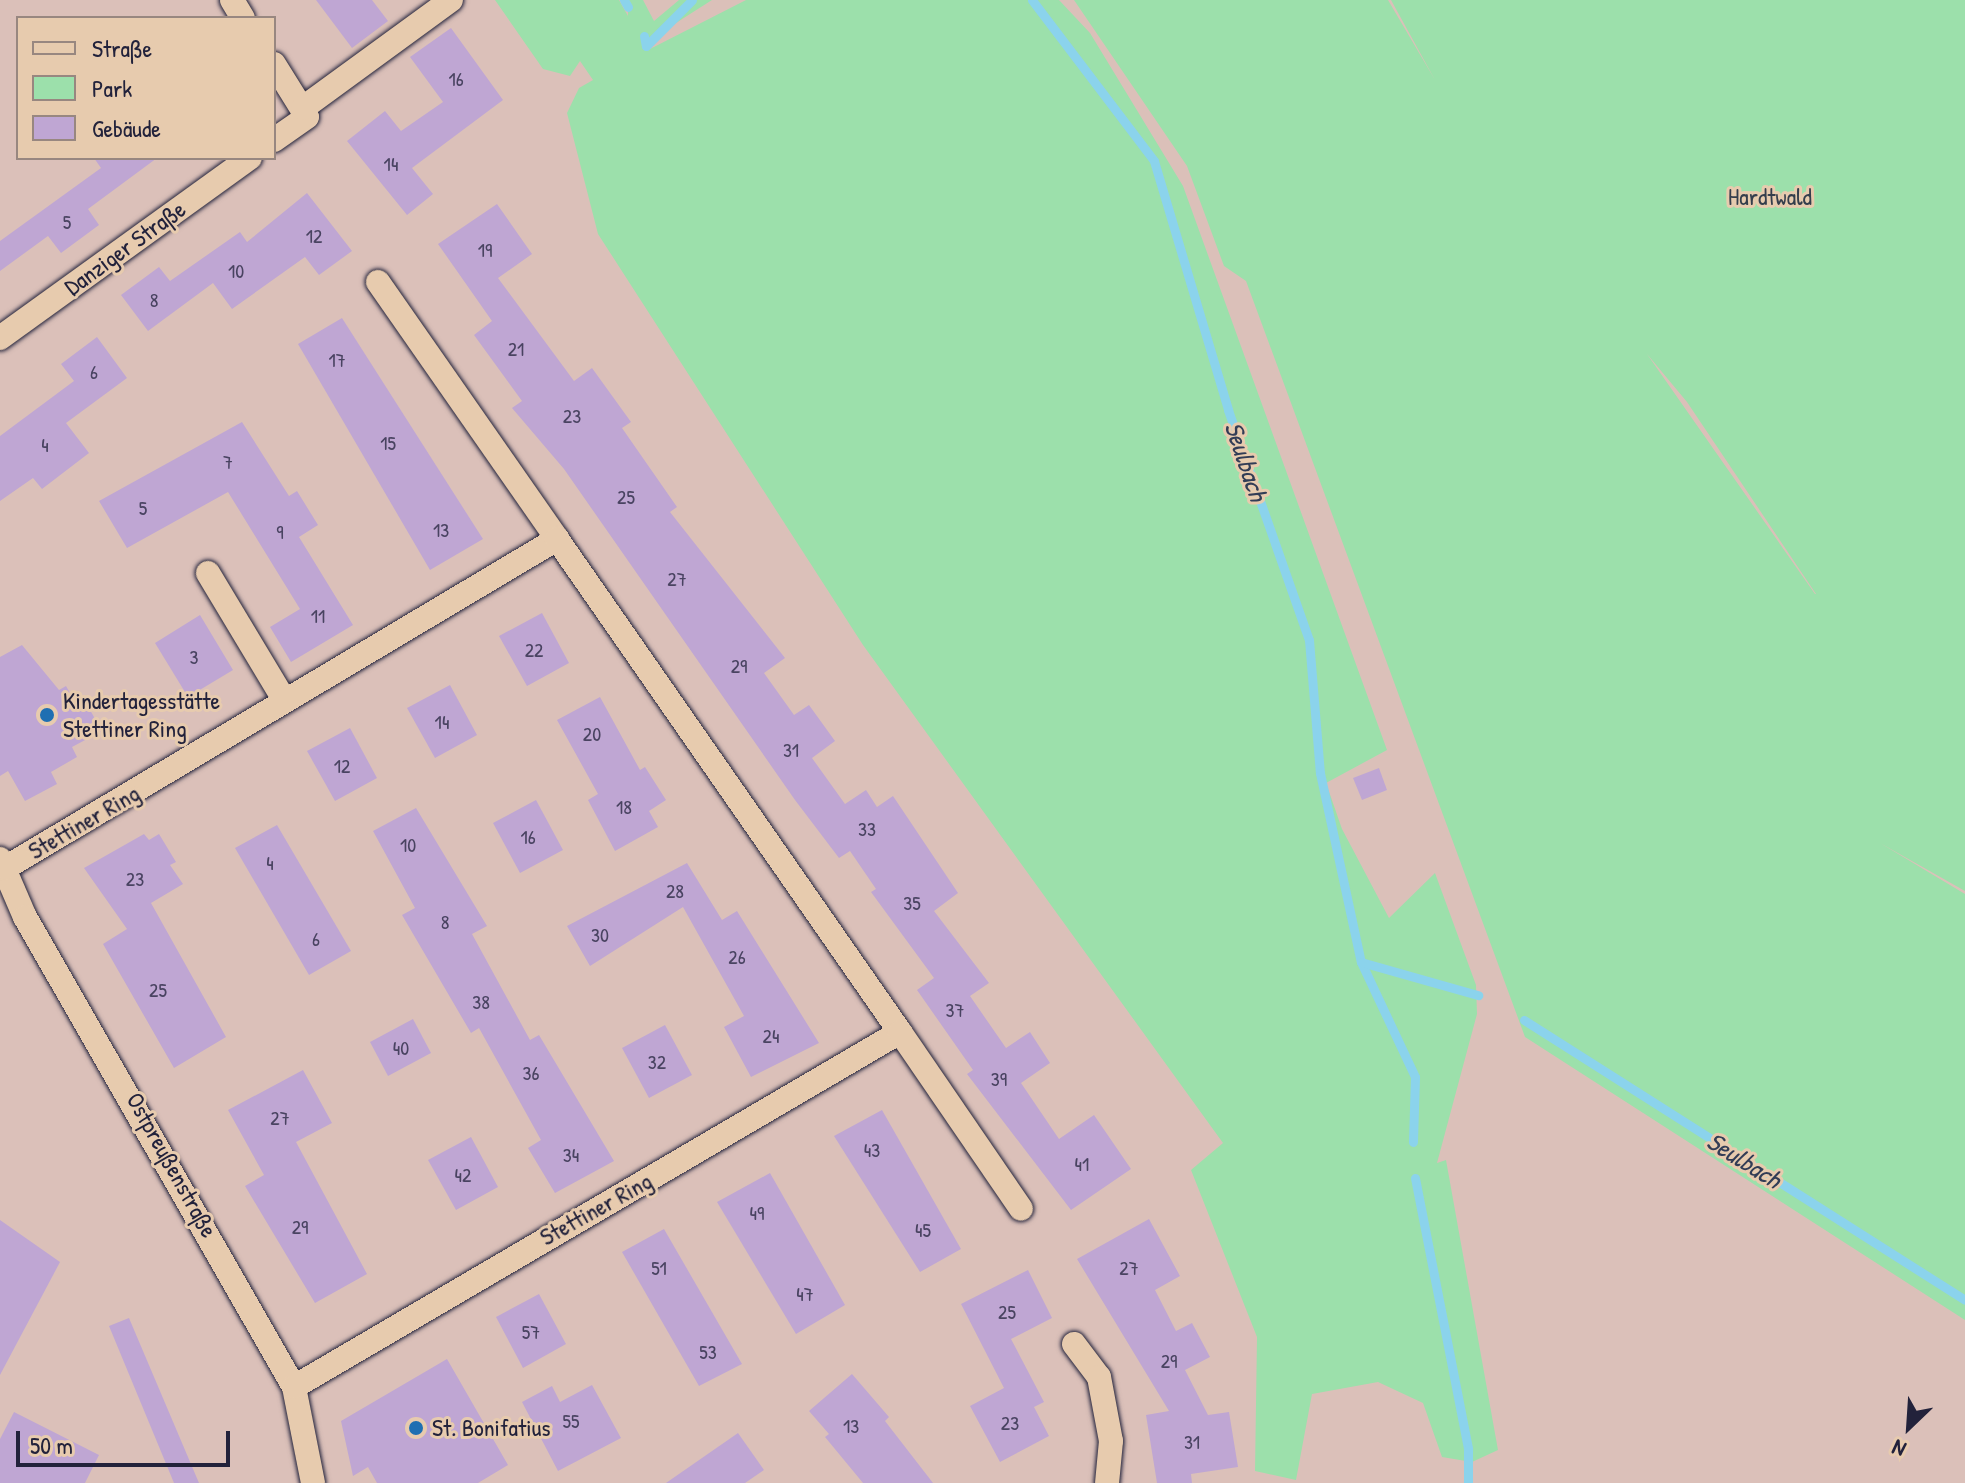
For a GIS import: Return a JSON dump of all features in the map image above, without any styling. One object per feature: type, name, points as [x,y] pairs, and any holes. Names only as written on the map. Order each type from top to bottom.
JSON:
[{"type":"street","points":[[276,138],[305,112],[451,0]]},
{"type":"street","points":[[276,67],[305,112]]},
{"type":"street","name":"Danziger Straße","points":[[0,338],[247,160]]},
{"type":"street","points":[[378,282],[1021,1209]]},
{"type":"street","name":"Stettiner Ring","points":[[2,863],[285,701],[557,539]]},
{"type":"street","points":[[208,573],[285,701]]},
{"type":"street","name":"Ostpreußenstraße","points":[[2,863],[25,917],[294,1387],[313,1483]]},
{"type":"street","name":"Stettiner Ring","points":[[294,1387],[900,1032]]},
{"type":"street","points":[[1074,1344],[1099,1377],[1111,1441],[1107,1483]]},
{"type":"green space","points":[[495,0],[619,0],[628,16],[628,0],[643,0],[654,21],[679,0],[712,0],[643,44],[648,50],[746,0],[1059,0],[1090,33],[1183,186],[1387,750],[1326,783],[1342,829],[1389,918],[1435,873],[1476,985],[1477,1014],[1437,1163],[1446,1160],[1498,1450],[1472,1462],[1442,1457],[1423,1403],[1378,1382],[1312,1394],[1296,1480],[1255,1471],[1257,1337],[1191,1170],[1223,1143],[863,645],[598,234],[567,113],[579,88],[593,80],[580,61],[570,76],[543,69]]},
{"type":"green space","name":"Hardtwald","points":[[1074,0],[1388,0],[1435,80],[1391,0],[1965,0],[1965,891],[1880,843],[1965,894],[1965,1320],[1525,1037],[1246,281],[1224,266],[1187,166]],"holes":[[[1647,354],[1687,402],[1816,594]]]},
{"type":"building","points":[[316,0],[372,0],[388,21],[352,48]]},
{"type":"building","points":[[451,28],[503,100],[412,168],[433,194],[407,215],[347,141],[385,111],[401,131],[443,102],[410,57]]},
{"type":"building","points":[[95,160],[154,160],[88,209],[99,225],[61,253],[48,236],[0,271],[0,241],[101,168]]},
{"type":"building","points":[[307,193],[352,251],[319,275],[305,257],[232,309],[213,283],[148,331],[121,295],[159,267],[170,281],[240,232],[247,242]]},
{"type":"building","points":[[497,204],[532,254],[498,278],[574,381],[592,368],[631,422],[622,428],[677,507],[670,512],[785,658],[764,673],[794,715],[809,705],[835,741],[812,758],[845,804],[866,790],[877,807],[893,796],[958,893],[934,911],[989,983],[970,996],[1006,1048],[1030,1032],[1050,1063],[1021,1083],[1059,1139],[1094,1115],[1131,1169],[1071,1210],[967,1074],[973,1070],[917,990],[934,978],[871,892],[876,889],[850,851],[839,858],[795,800],[564,469],[512,408],[522,401],[474,335],[492,321],[438,244]]},
{"type":"building","points":[[342,318],[483,539],[430,570],[298,344]]},
{"type":"building","points":[[97,337],[127,378],[66,423],[89,453],[42,489],[33,478],[0,501],[0,436],[74,381],[61,364]]},
{"type":"building","points":[[242,422],[289,496],[297,491],[318,525],[299,537],[353,625],[291,662],[270,627],[300,609],[228,492],[127,548],[99,501]]},
{"type":"building","points":[[542,613],[569,663],[527,686],[499,636]]},
{"type":"building","points":[[200,615],[233,670],[188,697],[155,643]]},
{"type":"building","name":"Kindertagesstätte Stettiner Ring","points":[[22,645],[59,690],[66,686],[74,700],[82,696],[102,731],[72,747],[77,757],[51,772],[57,784],[25,801],[8,771],[0,776],[0,657]]},
{"type":"building","points":[[450,685],[477,735],[435,758],[407,708]]},
{"type":"building","points":[[600,697],[640,770],[645,767],[666,800],[649,811],[658,827],[615,851],[588,800],[598,794],[557,720]]},
{"type":"building","points":[[350,728],[377,778],[335,801],[307,751]]},
{"type":"building","points":[[1379,768],[1387,790],[1362,800],[1353,778]]},
{"type":"building","points":[[536,800],[563,850],[520,873],[493,823]]},
{"type":"building","points":[[416,808],[487,926],[472,934],[530,1040],[539,1035],[614,1161],[555,1193],[528,1148],[541,1140],[479,1028],[471,1033],[402,915],[415,908],[373,831]]},
{"type":"building","points":[[277,825],[351,951],[309,975],[235,848]]},
{"type":"building","points":[[144,834],[149,840],[159,834],[176,862],[170,865],[183,884],[151,903],[226,1037],[174,1068],[103,944],[127,929],[84,868]]},
{"type":"building","points":[[687,863],[722,920],[737,911],[819,1043],[751,1077],[724,1027],[744,1016],[683,907],[590,966],[567,926]]},
{"type":"building","points":[[413,1019],[431,1053],[388,1076],[370,1042]]},
{"type":"building","points":[[665,1025],[692,1075],[649,1098],[622,1048]]},
{"type":"building","points":[[303,1070],[332,1123],[296,1142],[367,1274],[315,1303],[245,1186],[264,1175],[228,1110]]},
{"type":"building","points":[[882,1110],[961,1249],[920,1272],[834,1136]]},
{"type":"building","points":[[471,1137],[498,1187],[456,1210],[428,1160]]},
{"type":"building","points":[[770,1173],[845,1305],[796,1334],[717,1202]]},
{"type":"building","points":[[1149,1219],[1180,1276],[1155,1290],[1176,1331],[1192,1323],[1210,1357],[1185,1370],[1208,1415],[1229,1412],[1238,1467],[1191,1474],[1192,1483],[1157,1483],[1146,1415],[1169,1411],[1077,1259]]},
{"type":"building","points":[[0,1220],[60,1262],[0,1375]]},
{"type":"building","points":[[664,1229],[742,1364],[699,1386],[622,1252]]},
{"type":"building","points":[[1028,1270],[1052,1318],[1011,1339],[1044,1402],[1034,1407],[1049,1436],[1000,1462],[970,1406],[1004,1388],[961,1304]]},
{"type":"building","points":[[539,1294],[566,1344],[523,1368],[496,1317]]},
{"type":"building","points":[[129,1318],[199,1483],[174,1483],[109,1326]]},
{"type":"building","name":"St. Bonifatius","points":[[447,1359],[508,1465],[478,1483],[377,1483],[368,1467],[353,1476],[341,1421]]},
{"type":"building","points":[[852,1374],[889,1417],[885,1421],[933,1483],[863,1483],[825,1437],[829,1434],[809,1411]]},
{"type":"building","points":[[592,1385],[621,1438],[558,1471],[522,1402],[552,1386],[560,1402]]},
{"type":"building","points":[[14,1412],[99,1455],[85,1483],[0,1483],[0,1439]]},
{"type":"building","points":[[738,1433],[764,1470],[745,1483],[666,1483]]},
{"type":"waterway","name":"Seulbach","points":[[624,0],[628,7]]},
{"type":"waterway","name":"Seulbach","points":[[644,36],[646,46],[692,0]]},
{"type":"waterway","name":"Seulbach","points":[[1032,0],[1154,161],[1228,410],[1309,640],[1320,773],[1361,962],[1415,1077],[1413,1142]]},
{"type":"waterway","name":"Seulbach","points":[[1361,962],[1478,995]]},
{"type":"waterway","name":"Seulbach","points":[[1524,1020],[1965,1300]]},
{"type":"waterway","name":"Seulbach","points":[[1415,1178],[1468,1449],[1468,1483]]},
{"type":"place","name":"Kindertagesstätte Stettiner Ring","points":[[47,715]]},
{"type":"place","name":"St. Bonifatius","points":[[416,1428]]}]
